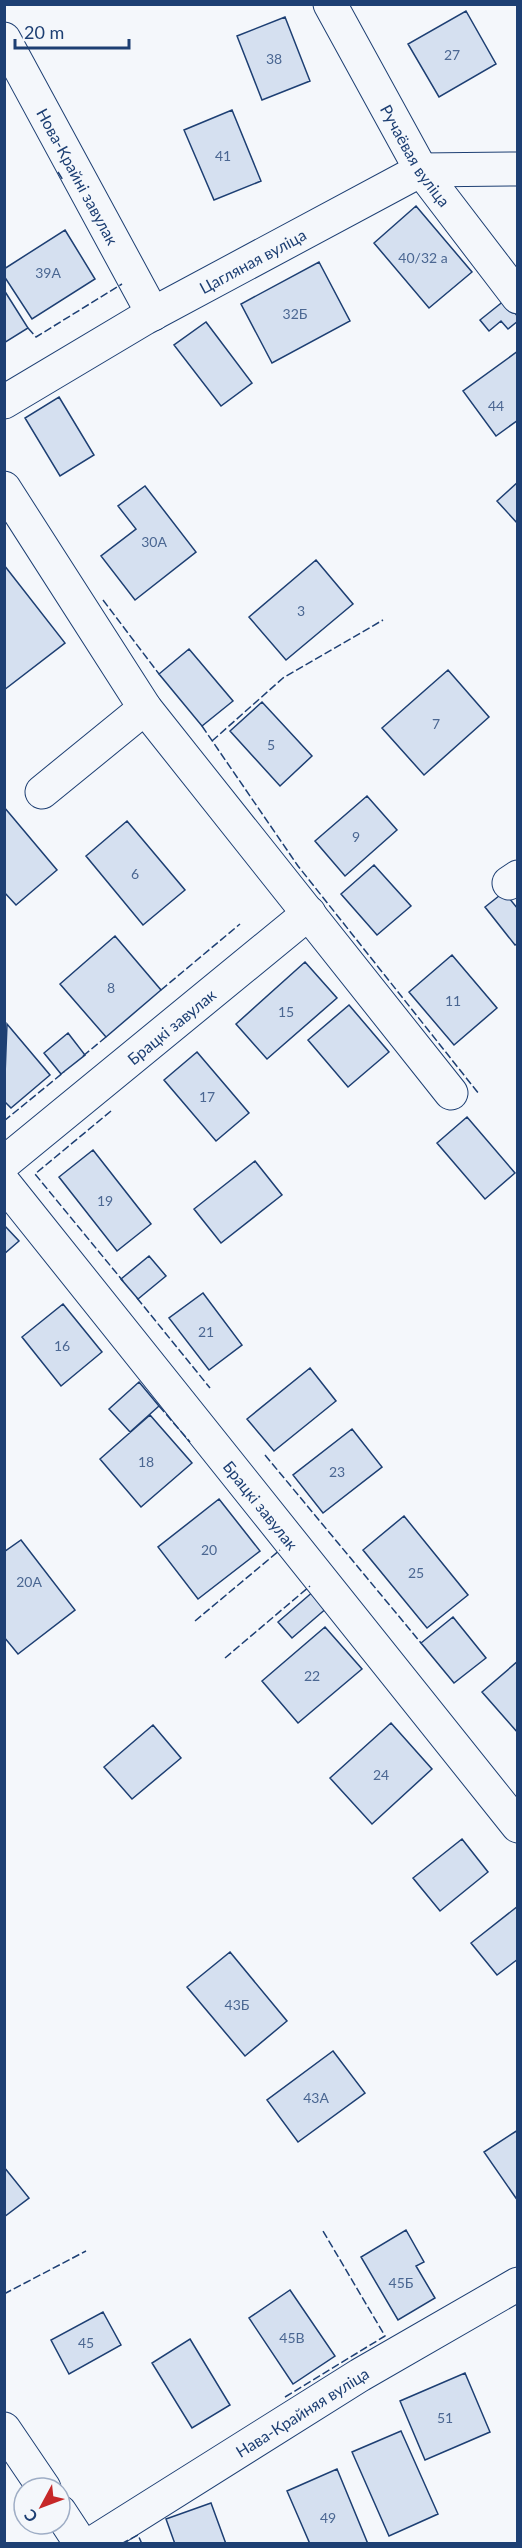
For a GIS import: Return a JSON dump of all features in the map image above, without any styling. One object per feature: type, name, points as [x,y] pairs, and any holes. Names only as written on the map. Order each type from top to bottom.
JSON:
[{"type":"street","name":"Ручаёвая вуліца","points":[[330,4],[421,170],[518,297]]},
{"type":"street","name":"Нова-Крайні завулак","points":[[4,39],[153,314]]},
{"type":"street","name":"Цагляная вуліца","points":[[4,402],[153,314],[421,170],[518,169]]},
{"type":"street","points":[[4,488],[145,708],[451,1093]]},
{"type":"street","points":[[42,792],[145,708]]},
{"type":"street","name":"Брацкі завулак","points":[[4,1163],[309,913]]},
{"type":"street","name":"Брацкі завулак","points":[[4,1183],[518,1826]]},
{"type":"street","name":"Нава-Крайняя вуліца","points":[[91,2544],[360,2375],[518,2284]]},
{"type":"street","points":[[4,2429],[36,2476]]},
{"type":"street","points":[[72,2530],[81,2544]]},
{"type":"building","points":[[466,11],[496,64],[439,97],[408,44]]},
{"type":"building","points":[[285,17],[310,81],[262,100],[237,36]]},
{"type":"building","points":[[232,110],[261,181],[214,200],[184,130]]},
{"type":"building","points":[[416,206],[472,272],[429,308],[374,243]]},
{"type":"building","points":[[65,230],[95,279],[32,319],[4,276],[4,269]]},
{"type":"building","points":[[319,262],[350,321],[272,363],[241,304]]},
{"type":"building","points":[[4,290],[28,328],[4,343]]},
{"type":"building","points":[[505,300],[518,317],[518,321],[508,329],[501,321],[489,331],[480,320]]},
{"type":"building","points":[[206,322],[252,383],[221,406],[174,345]]},
{"type":"building","points":[[518,351],[518,420],[496,436],[463,391]]},
{"type":"building","points":[[59,397],[94,455],[60,476],[25,418]]},
{"type":"building","points":[[518,482],[518,524],[497,501]]},
{"type":"building","points":[[145,486],[196,552],[135,600],[101,556],[136,529],[118,506]]},
{"type":"building","points":[[316,560],[353,604],[286,660],[249,617]]},
{"type":"building","points":[[4,565],[65,643],[4,690]]},
{"type":"building","points":[[189,649],[233,701],[202,726],[159,674]]},
{"type":"building","points":[[448,670],[489,717],[424,775],[382,728]]},
{"type":"building","points":[[262,702],[312,756],[280,786],[230,731]]},
{"type":"building","points":[[367,796],[397,830],[345,876],[315,841]]},
{"type":"building","points":[[4,807],[57,870],[16,905],[4,892]]},
{"type":"building","points":[[127,821],[185,890],[143,925],[86,856]]},
{"type":"building","points":[[374,865],[411,906],[377,935],[341,894]]},
{"type":"building","points":[[504,892],[518,909],[518,943],[515,945],[485,907]]},
{"type":"building","points":[[115,936],[161,990],[106,1037],[60,984]]},
{"type":"building","points":[[452,955],[497,1008],[454,1045],[409,992]]},
{"type":"building","points":[[305,962],[337,998],[267,1059],[236,1024]]},
{"type":"building","points":[[349,1005],[389,1052],[348,1087],[308,1040]]},
{"type":"building","points":[[7,1024],[50,1075],[11,1108],[4,1101]]},
{"type":"building","points":[[68,1033],[85,1055],[61,1074],[44,1053]]},
{"type":"building","points":[[197,1052],[249,1113],[216,1141],[164,1080]]},
{"type":"building","points":[[467,1117],[515,1173],[485,1199],[437,1143]]},
{"type":"building","points":[[93,1150],[151,1224],[117,1251],[59,1177]]},
{"type":"building","points":[[255,1161],[282,1195],[221,1243],[194,1209]]},
{"type":"building","points":[[4,1225],[19,1241],[4,1254]]},
{"type":"building","points":[[149,1256],[166,1276],[138,1299],[121,1279]]},
{"type":"building","points":[[203,1293],[242,1345],[209,1370],[169,1318]]},
{"type":"building","points":[[63,1304],[102,1352],[61,1386],[22,1337]]},
{"type":"building","points":[[310,1368],[336,1401],[274,1451],[247,1419]]},
{"type":"building","points":[[139,1382],[159,1406],[130,1432],[109,1409]]},
{"type":"building","points":[[150,1415],[192,1463],[141,1507],[100,1459]]},
{"type":"building","points":[[352,1429],[382,1467],[323,1513],[293,1475]]},
{"type":"building","points":[[219,1499],[260,1551],[198,1599],[158,1547]]},
{"type":"building","points":[[404,1516],[468,1595],[427,1628],[363,1550]]},
{"type":"building","points":[[21,1540],[75,1610],[18,1654],[4,1637],[4,1552]]},
{"type":"building","points":[[315,1590],[328,1607],[292,1638],[278,1622]]},
{"type":"building","points":[[453,1617],[486,1658],[454,1683],[421,1643]]},
{"type":"building","points":[[325,1627],[362,1669],[298,1723],[262,1681]]},
{"type":"building","points":[[518,1661],[518,1733],[482,1692]]},
{"type":"building","points":[[391,1723],[432,1769],[372,1824],[330,1778]]},
{"type":"building","points":[[153,1725],[181,1758],[132,1799],[104,1767]]},
{"type":"building","points":[[462,1839],[488,1872],[440,1911],[413,1878]]},
{"type":"building","points":[[518,1906],[518,1959],[497,1975],[471,1943]]},
{"type":"building","points":[[230,1952],[287,2021],[245,2056],[187,1987]]},
{"type":"building","points":[[333,2051],[365,2093],[298,2142],[267,2100]]},
{"type":"building","points":[[518,2130],[518,2201],[484,2152]]},
{"type":"building","points":[[4,2167],[29,2198],[4,2217]]},
{"type":"building","points":[[406,2230],[424,2262],[416,2266],[435,2298],[398,2320],[361,2257]]},
{"type":"building","points":[[290,2290],[335,2356],[293,2384],[249,2318]]},
{"type":"building","points":[[103,2312],[121,2345],[69,2374],[51,2340]]},
{"type":"building","points":[[190,2339],[230,2405],[192,2428],[152,2363]]},
{"type":"building","points":[[465,2373],[490,2432],[425,2460],[400,2401]]},
{"type":"building","points":[[401,2431],[438,2514],[389,2536],[352,2452]]},
{"type":"building","points":[[337,2469],[368,2544],[310,2544],[287,2491]]},
{"type":"building","points":[[211,2503],[226,2544],[175,2544],[166,2519]]},
{"type":"fence","points":[[58,172],[63,180]]},
{"type":"fence","points":[[28,328],[36,337],[122,284]]},
{"type":"fence","points":[[103,600],[159,674]]},
{"type":"fence","points":[[212,741],[283,678],[383,620]]},
{"type":"fence","points":[[202,726],[298,866],[479,1094]]},
{"type":"fence","points":[[161,990],[240,924]]},
{"type":"fence","points":[[83,1056],[106,1037]]},
{"type":"fence","points":[[4,1121],[64,1072]]},
{"type":"fence","points":[[111,1111],[35,1174],[123,1281]]},
{"type":"fence","points":[[137,1298],[210,1388]]},
{"type":"fence","points":[[159,1406],[190,1442]]},
{"type":"fence","points":[[265,1455],[421,1643]]},
{"type":"fence","points":[[195,1621],[280,1550]]},
{"type":"fence","points":[[225,1658],[310,1586]]},
{"type":"fence","points":[[285,2397],[385,2336],[323,2231]]},
{"type":"fence","points":[[4,2294],[86,2251]]},
{"type":"fence","points":[[121,2544],[138,2535],[142,2544]]}]
